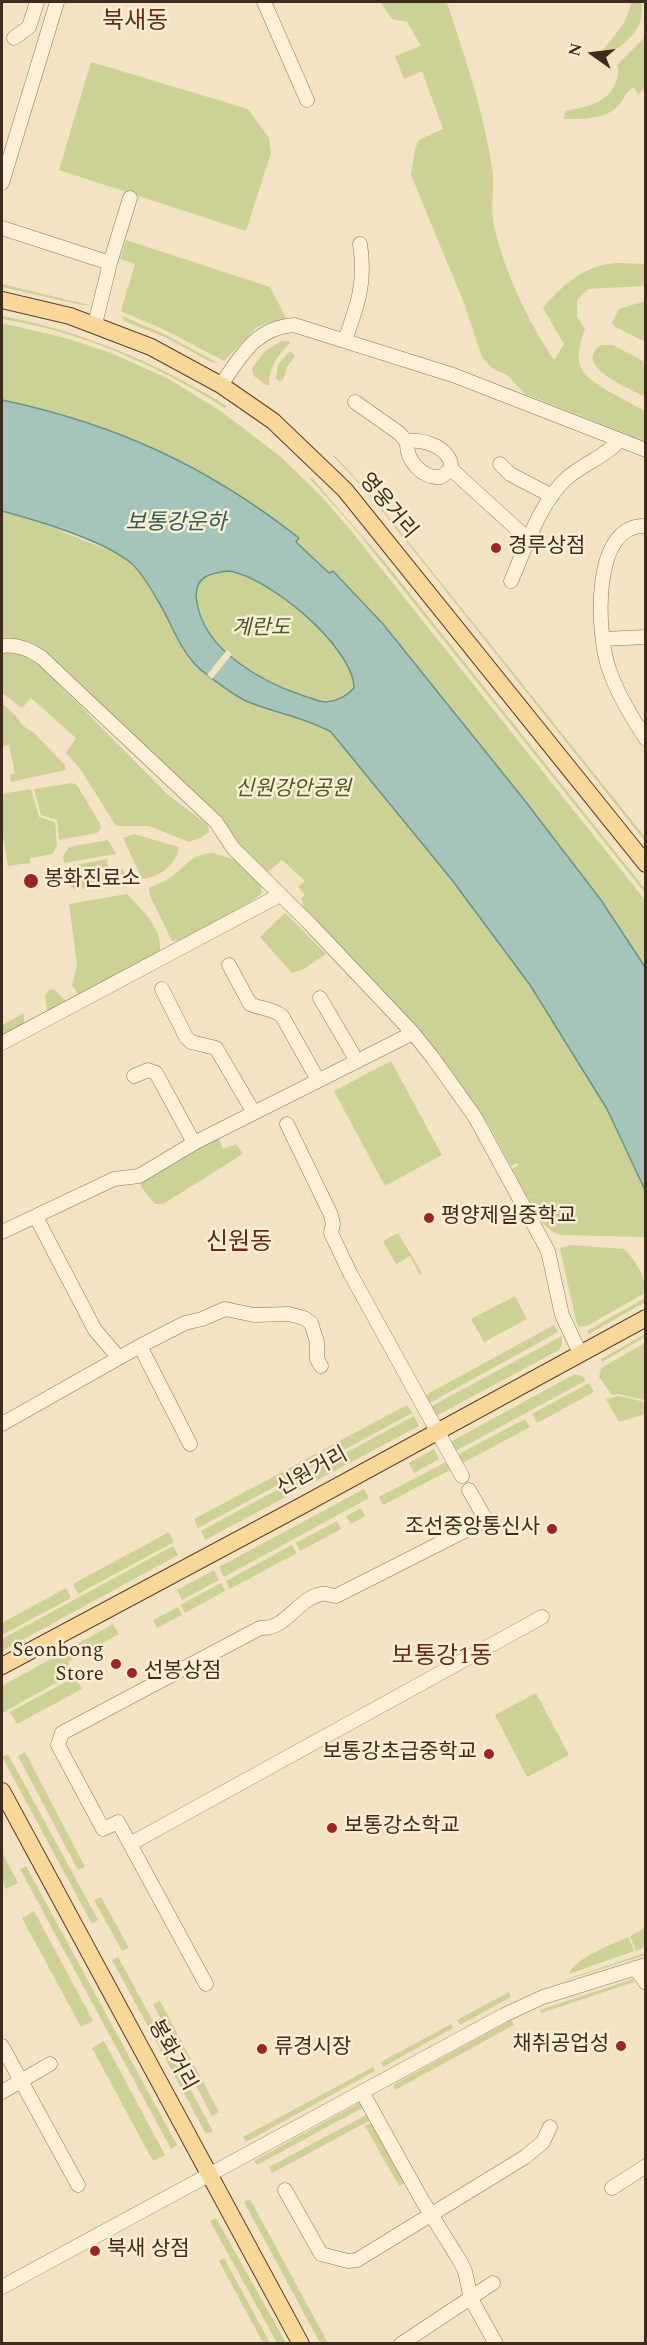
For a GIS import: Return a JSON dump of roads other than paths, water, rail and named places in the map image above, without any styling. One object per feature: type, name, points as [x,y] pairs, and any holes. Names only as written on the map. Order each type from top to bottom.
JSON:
[{"type":"main road","name":"영웅거리","points":[[2,300],[70,315],[151,346],[221,385],[273,421],[345,490],[645,864]]},
{"type":"main road","name":"신원거리","points":[[2,1666],[645,1318]]},
{"type":"main road","name":"봉화거리","points":[[2,1791],[301,2343]]},
{"type":"street","points":[[14,38],[28,27],[37,2]]},
{"type":"street","points":[[2,183],[57,2]]},
{"type":"street","points":[[264,2],[307,100]]},
{"type":"street","points":[[95,324],[110,263],[130,198]]},
{"type":"street","points":[[2,228],[110,263]]},
{"type":"street","points":[[345,340],[361,290],[364,266],[360,244]]},
{"type":"street","points":[[221,385],[244,352],[258,337],[268,331],[294,325],[485,386],[645,450]]},
{"type":"street","points":[[355,402],[399,433],[407,442],[412,460],[425,475],[441,477],[451,469],[452,462],[440,448],[413,440],[407,442]]},
{"type":"street","points":[[511,581],[552,496],[575,471],[611,451],[620,440]]},
{"type":"street","points":[[500,464],[510,474],[552,496]]},
{"type":"street","points":[[451,469],[529,540]]},
{"type":"street","points":[[645,526],[637,526],[624,532],[610,550],[600,597],[600,620],[609,669],[645,739]]},
{"type":"street","points":[[603,639],[645,637]]},
{"type":"street","points":[[2,646],[30,650],[54,668],[216,822],[233,848],[433,1058],[474,1117],[545,1246],[562,1315],[580,1353]]},
{"type":"street","points":[[2,1043],[280,895]]},
{"type":"street","points":[[229,965],[250,1004],[274,1010],[282,1016],[318,1080]]},
{"type":"street","points":[[162,989],[186,1037],[191,1042],[216,1048],[254,1113]]},
{"type":"street","points":[[320,998],[357,1061]]},
{"type":"street","points":[[2,1232],[114,1179],[139,1176],[194,1143],[412,1034]]},
{"type":"street","points":[[134,1076],[148,1070],[156,1073],[194,1143]]},
{"type":"street","points":[[287,1124],[331,1215],[333,1224],[331,1233],[350,1273],[462,1476]]},
{"type":"street","points":[[36,1217],[95,1330],[119,1358]]},
{"type":"street","points":[[2,1424],[140,1346],[185,1323],[202,1319],[225,1309],[254,1316],[289,1314],[304,1318],[311,1323],[317,1342],[317,1359],[321,1366]]},
{"type":"street","points":[[140,1346],[190,1444]]},
{"type":"street","points":[[206,1984],[118,1822],[103,1829],[58,1745],[62,1733],[260,1628],[268,1628],[276,1624],[292,1615],[296,1607],[322,1594],[336,1596],[486,1520],[469,1490]]},
{"type":"street","points":[[130,1844],[542,1617]]},
{"type":"street","points":[[2,2287],[528,2003],[640,1966],[645,1983]]},
{"type":"street","points":[[2,2046],[78,2185]]},
{"type":"street","points":[[2,2092],[50,2064]]},
{"type":"street","points":[[362,2092],[465,2271],[471,2299],[495,2343]]},
{"type":"street","points":[[285,2190],[321,2254],[348,2261],[357,2260],[525,2157],[543,2142],[550,2127]]},
{"type":"street","points":[[612,2188],[645,2166]]},
{"type":"street","points":[[401,2343],[493,2283]]},
{"type":"water","name":"보통강운하","points":[[2,400],[44,410],[122,435],[195,469],[264,512],[299,538],[296,542],[329,573],[333,571],[383,624],[522,797],[601,900],[645,967],[645,1190],[607,1109],[530,985],[452,880],[331,732],[246,701],[228,691],[201,670],[187,655],[143,577],[120,555],[70,532],[2,511]],"holes":[[[226,571],[243,575],[284,598],[324,633],[350,671],[354,688],[351,691],[334,701],[315,700],[254,673],[223,650],[211,636],[202,620],[196,600],[197,589],[201,580],[211,574]]]},
{"type":"place","name":"경루상점","points":[[496,548]]},
{"type":"place","name":"봉화진료소","points":[[31,881]]},
{"type":"place","name":"평양제일중학교","points":[[429,1218]]},
{"type":"place","name":"조선중앙통신사","points":[[552,1529]]},
{"type":"place","name":"Seonbong Store","points":[[116,1664]]},
{"type":"place","name":"선봉상점","points":[[132,1673]]},
{"type":"place","name":"보통강초급중학교","points":[[489,1754]]},
{"type":"place","name":"보통강소학교","points":[[332,1828]]},
{"type":"place","name":"채취공업성","points":[[621,2046]]},
{"type":"place","name":"류경시장","points":[[262,2049]]},
{"type":"place","name":"북새 상점","points":[[95,2251]]},
{"type":"district","name":"북새동","points":[[135,23]]},
{"type":"district","name":"신원동","points":[[239,1244]]},
{"type":"district","name":"보통강1동","points":[[442,1658]]},
{"type":"park label","name":"계란도","points":[[261,630]]},
{"type":"park label","name":"신원강안공원","points":[[293,791]]}]
